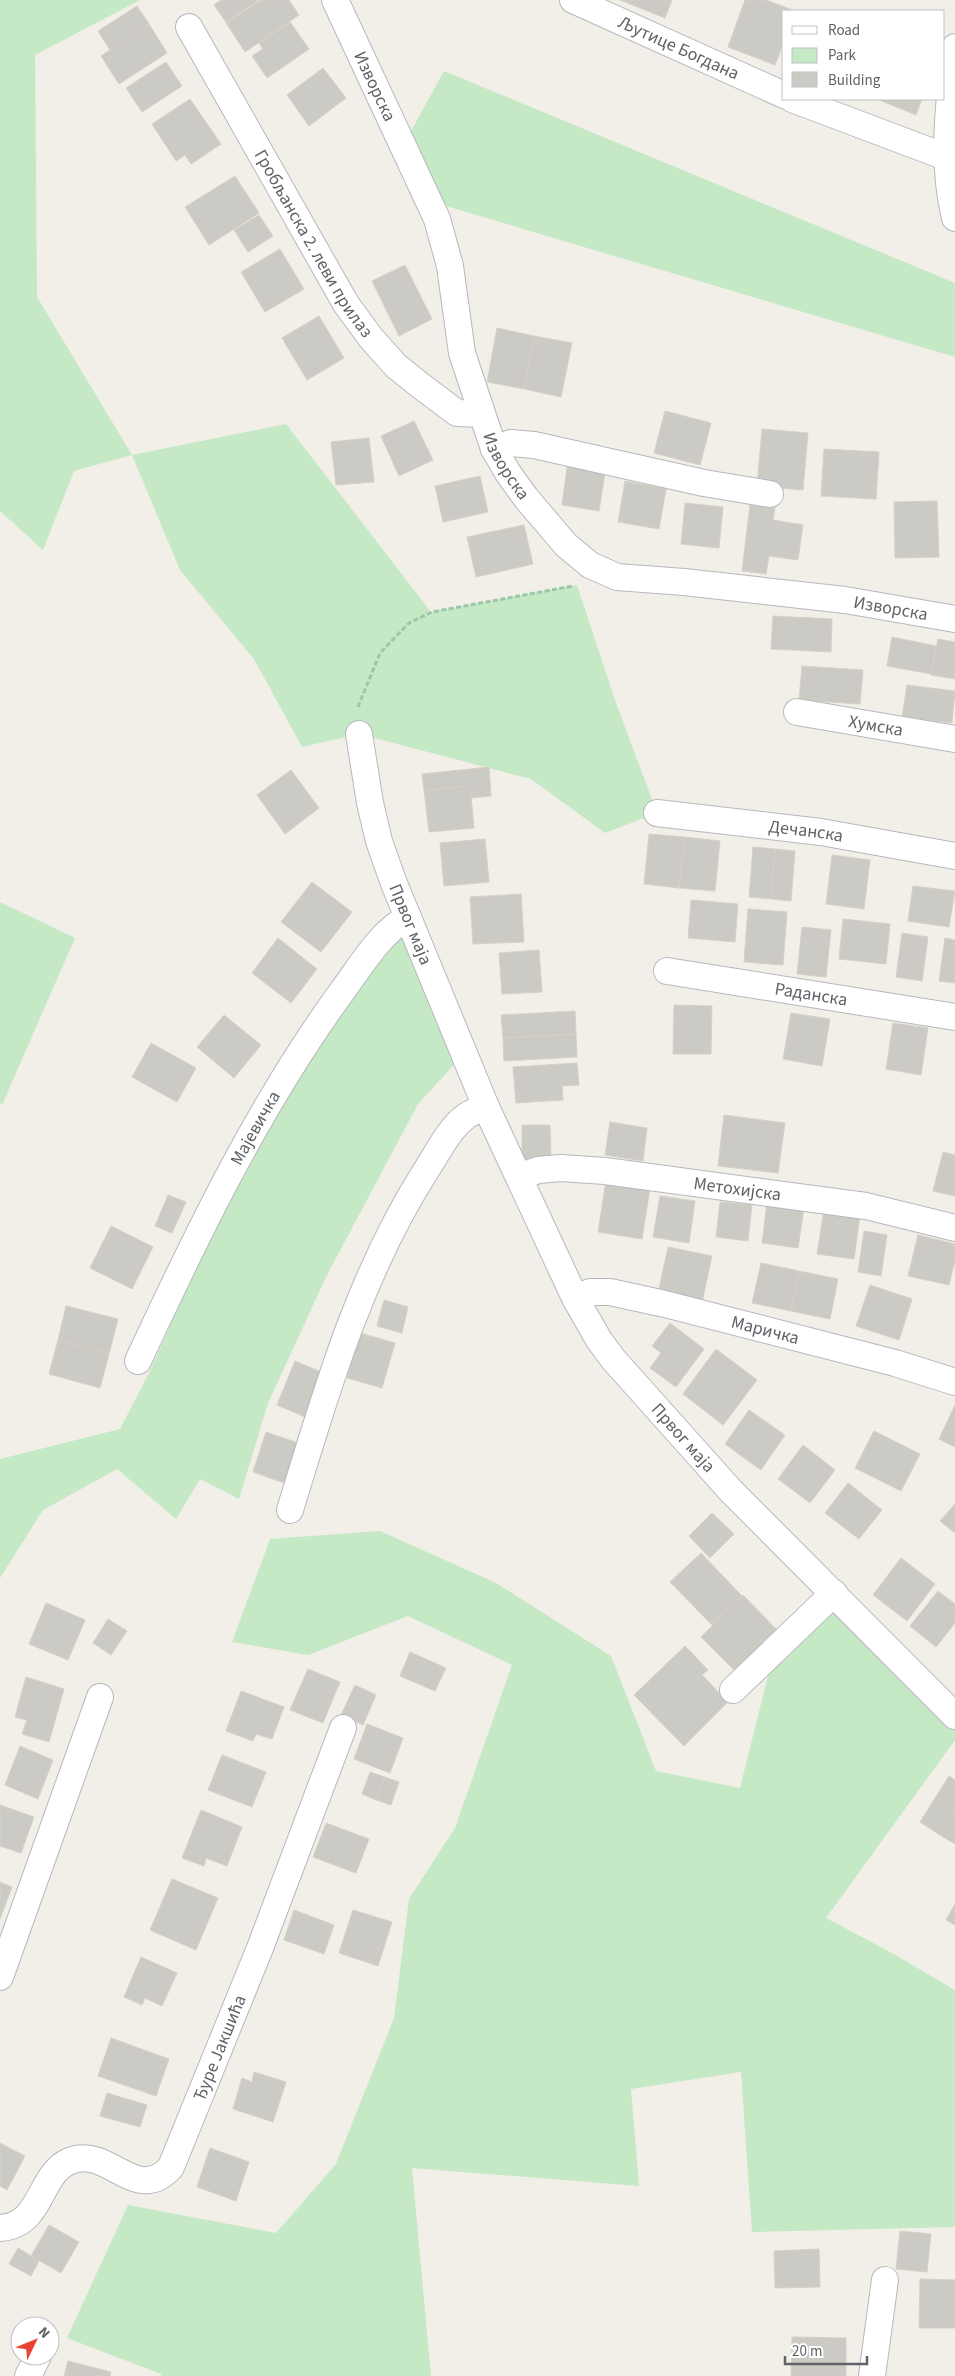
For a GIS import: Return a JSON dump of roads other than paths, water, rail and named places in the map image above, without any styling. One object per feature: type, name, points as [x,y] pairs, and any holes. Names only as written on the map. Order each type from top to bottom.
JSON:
[{"type":"street","name":"Изворска","points":[[335,0],[437,219],[450,266],[462,353],[494,448],[508,473],[526,498],[566,545],[590,565],[617,577],[684,582],[845,600],[955,619]]},
{"type":"street","name":"Љутице Богдана","points":[[573,0],[782,95]]},
{"type":"street","name":"Гробљанска 2. леви прилаз","points":[[188,27],[346,304],[370,338],[396,366],[457,413],[482,414]]},
{"type":"street","points":[[955,47],[946,157],[949,193],[955,218]]},
{"type":"street","points":[[795,100],[946,157]]},
{"type":"street","points":[[494,448],[511,443],[534,445],[704,483],[770,494]]},
{"type":"street","name":"Хумска","points":[[797,712],[955,740]]},
{"type":"street","name":"Првог маја","points":[[358,723],[370,803],[379,841],[408,917],[486,1107],[575,1298],[598,1340],[731,1491],[955,1716]]},
{"type":"street","name":"Дечанска","points":[[657,813],[821,832],[955,856]]},
{"type":"street","name":"Мајевичка","points":[[138,1361],[198,1233],[275,1090],[310,1035],[353,977],[390,929],[408,917]]},
{"type":"street","name":"Раданска","points":[[667,971],[955,1017]]},
{"type":"street","points":[[290,1510],[333,1369],[359,1300],[390,1235],[418,1182],[447,1137],[465,1117],[486,1107]]},
{"type":"street","name":"Метохијска","points":[[519,1176],[553,1168],[606,1171],[866,1206],[955,1228]]},
{"type":"street","name":"Маричка","points":[[575,1298],[590,1292],[610,1292],[665,1304],[894,1363],[955,1382]]},
{"type":"street","points":[[733,1690],[834,1593]]},
{"type":"street","points":[[0,1977],[100,1697]]},
{"type":"street","name":"Ђуре Јакшића","points":[[0,2228],[14,2225],[33,2210],[55,2170],[66,2162],[78,2158],[87,2159],[138,2180],[151,2180],[163,2176],[171,2167],[260,1948],[343,1728]]},
{"type":"street","points":[[872,2376],[885,2280]]}]
